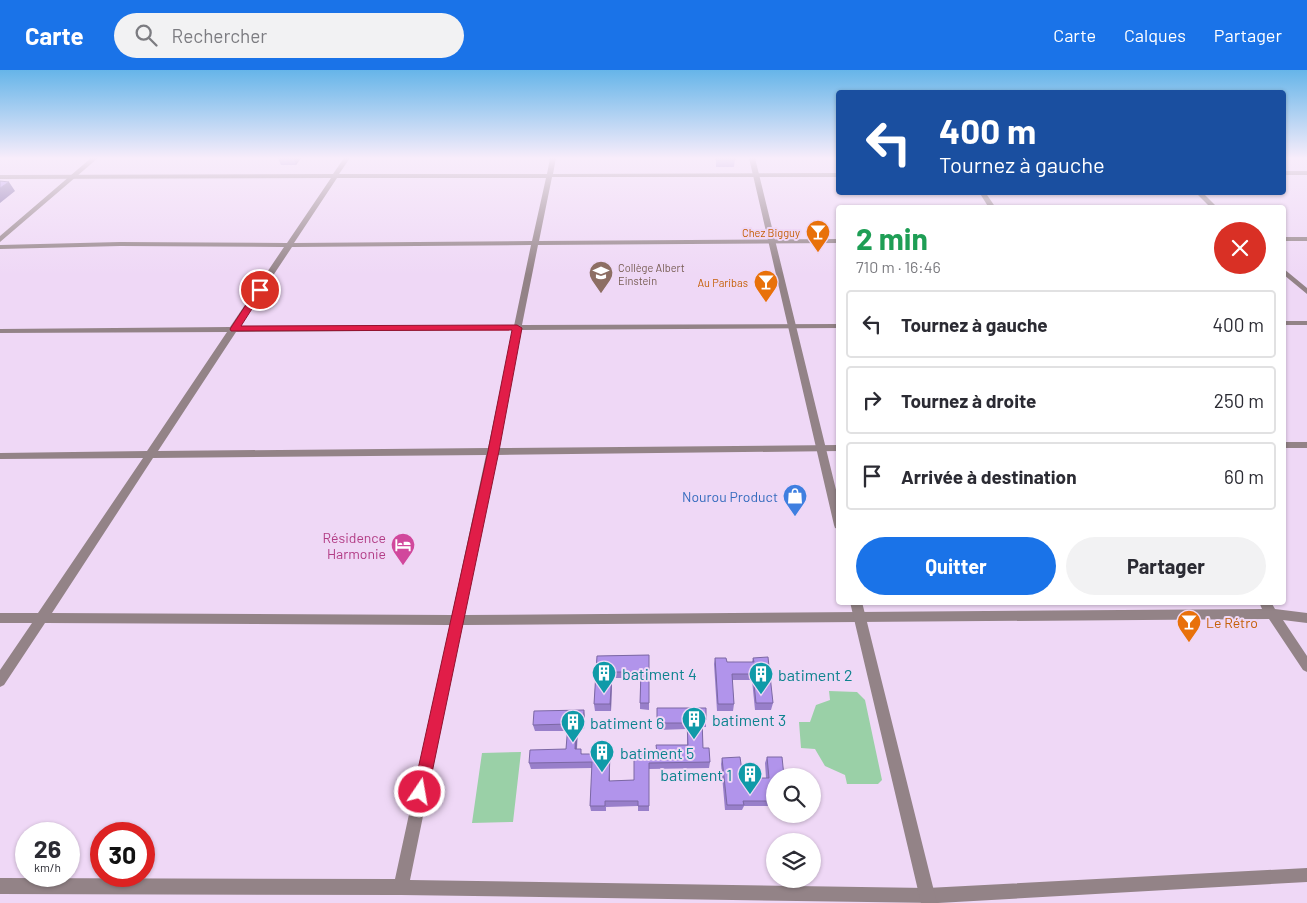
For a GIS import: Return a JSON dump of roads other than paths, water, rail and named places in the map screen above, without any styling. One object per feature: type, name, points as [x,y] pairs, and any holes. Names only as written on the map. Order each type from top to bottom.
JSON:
[{"type":"street","points":[[0,240],[50,197]]},
{"type":"street","points":[[0,681],[321,197]]},
{"type":"street","points":[[401,887],[545,197]]},
{"type":"street","points":[[761,197],[836,512]]},
{"type":"street","points":[[1286,239],[1307,239]]},
{"type":"street","points":[[0,246],[836,241]]},
{"type":"street","points":[[1286,273],[1307,292]]},
{"type":"street","points":[[1286,323],[1307,323]]},
{"type":"street","points":[[0,331],[836,326]]},
{"type":"street","points":[[1286,445],[1307,445]]},
{"type":"street","points":[[0,456],[836,448]]},
{"type":"street","points":[[857,605],[928,900]]},
{"type":"street","points":[[1266,605],[1307,666]]},
{"type":"street","points":[[0,618],[456,620],[1272,614],[1307,618]]},
{"type":"street","points":[[0,886],[401,887],[928,900],[1307,875]]},
{"type":"place","name":"Chez Bigguy","points":[[818,253]]},
{"type":"place","name":"Collège Albert Einstein","points":[[601,294]]},
{"type":"place","name":"Au Paribas","points":[[766,303]]},
{"type":"place","name":"Nourou Product","points":[[795,517]]},
{"type":"place","name":"Résidence Harmonie","points":[[403,566]]},
{"type":"place","name":"Le Rétro","points":[[1189,643]]},
{"type":"place","name":"batiment 4","points":[[604,694]]},
{"type":"place","name":"batiment 2","points":[[761,695]]},
{"type":"place","name":"batiment 3","points":[[694,740]]},
{"type":"place","name":"batiment 6","points":[[573,743]]},
{"type":"place","name":"batiment 5","points":[[602,773]]},
{"type":"place","name":"batiment 1","points":[[750,795]]}]
